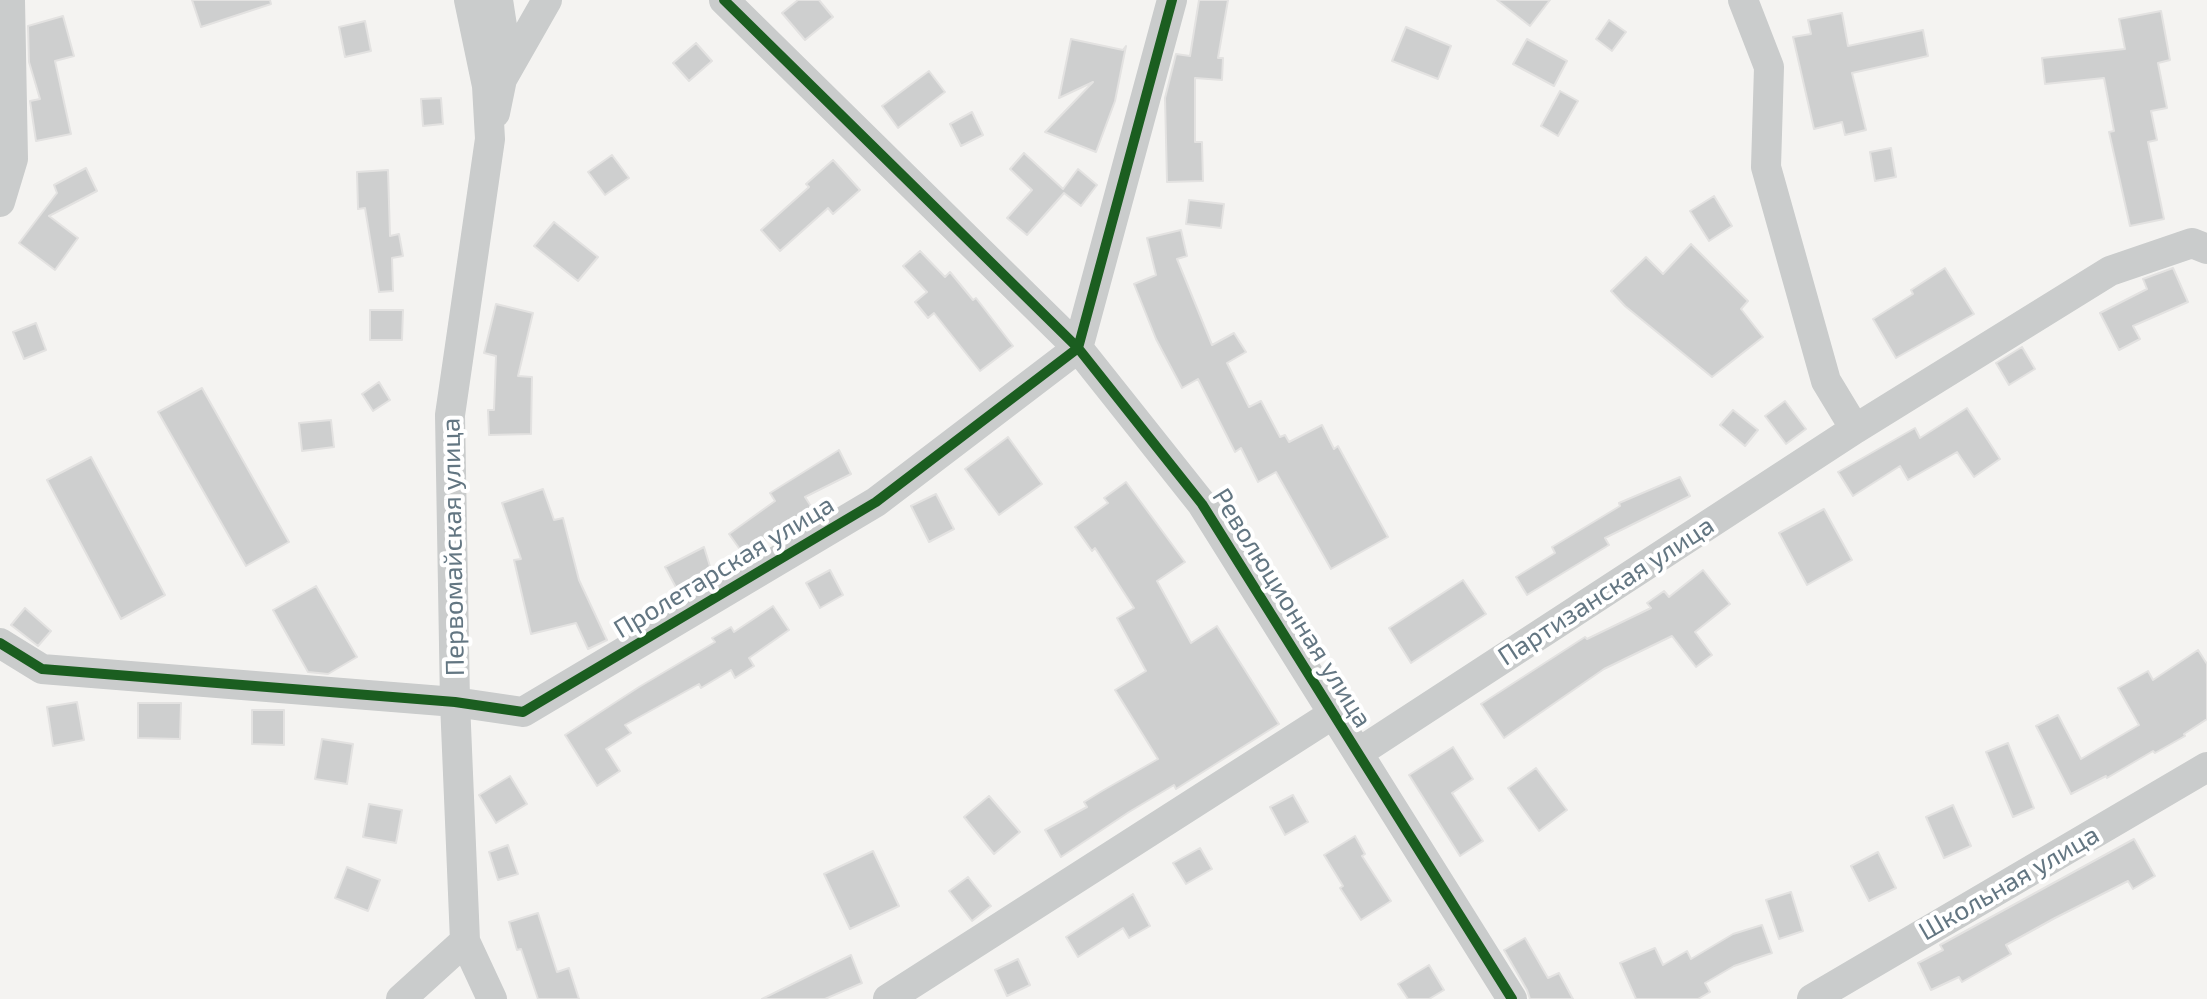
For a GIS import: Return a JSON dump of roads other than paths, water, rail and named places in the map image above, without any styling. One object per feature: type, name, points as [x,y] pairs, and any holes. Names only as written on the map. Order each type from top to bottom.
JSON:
[{"type":"street","points":[[0,202],[13,159],[10,0]]},
{"type":"street","name":"Первомайская улица","points":[[469,0],[494,82],[490,139],[450,415],[455,702],[465,941],[492,999]]},
{"type":"street","points":[[494,82],[502,26],[498,0]]},
{"type":"street","points":[[494,82],[547,0]]},
{"type":"street","name":"Революционная улица","points":[[724,0],[1078,348],[1202,504],[1512,999]]},
{"type":"street","points":[[1078,348],[1172,0]]},
{"type":"street","points":[[1743,0],[1769,67],[1766,167],[1826,381],[1855,429]]},
{"type":"street","name":"Партизанская улица","points":[[1358,753],[1855,429],[2110,271],[2192,243],[2207,249]]},
{"type":"street","name":"Пролетарская улица","points":[[0,643],[42,669],[455,702],[523,712],[876,502],[1078,348]]},
{"type":"street","points":[[888,999],[1333,714]]},
{"type":"street","name":"Школьная улица","points":[[1812,999],[2207,767]]},
{"type":"street","points":[[401,999],[465,941]]}]
